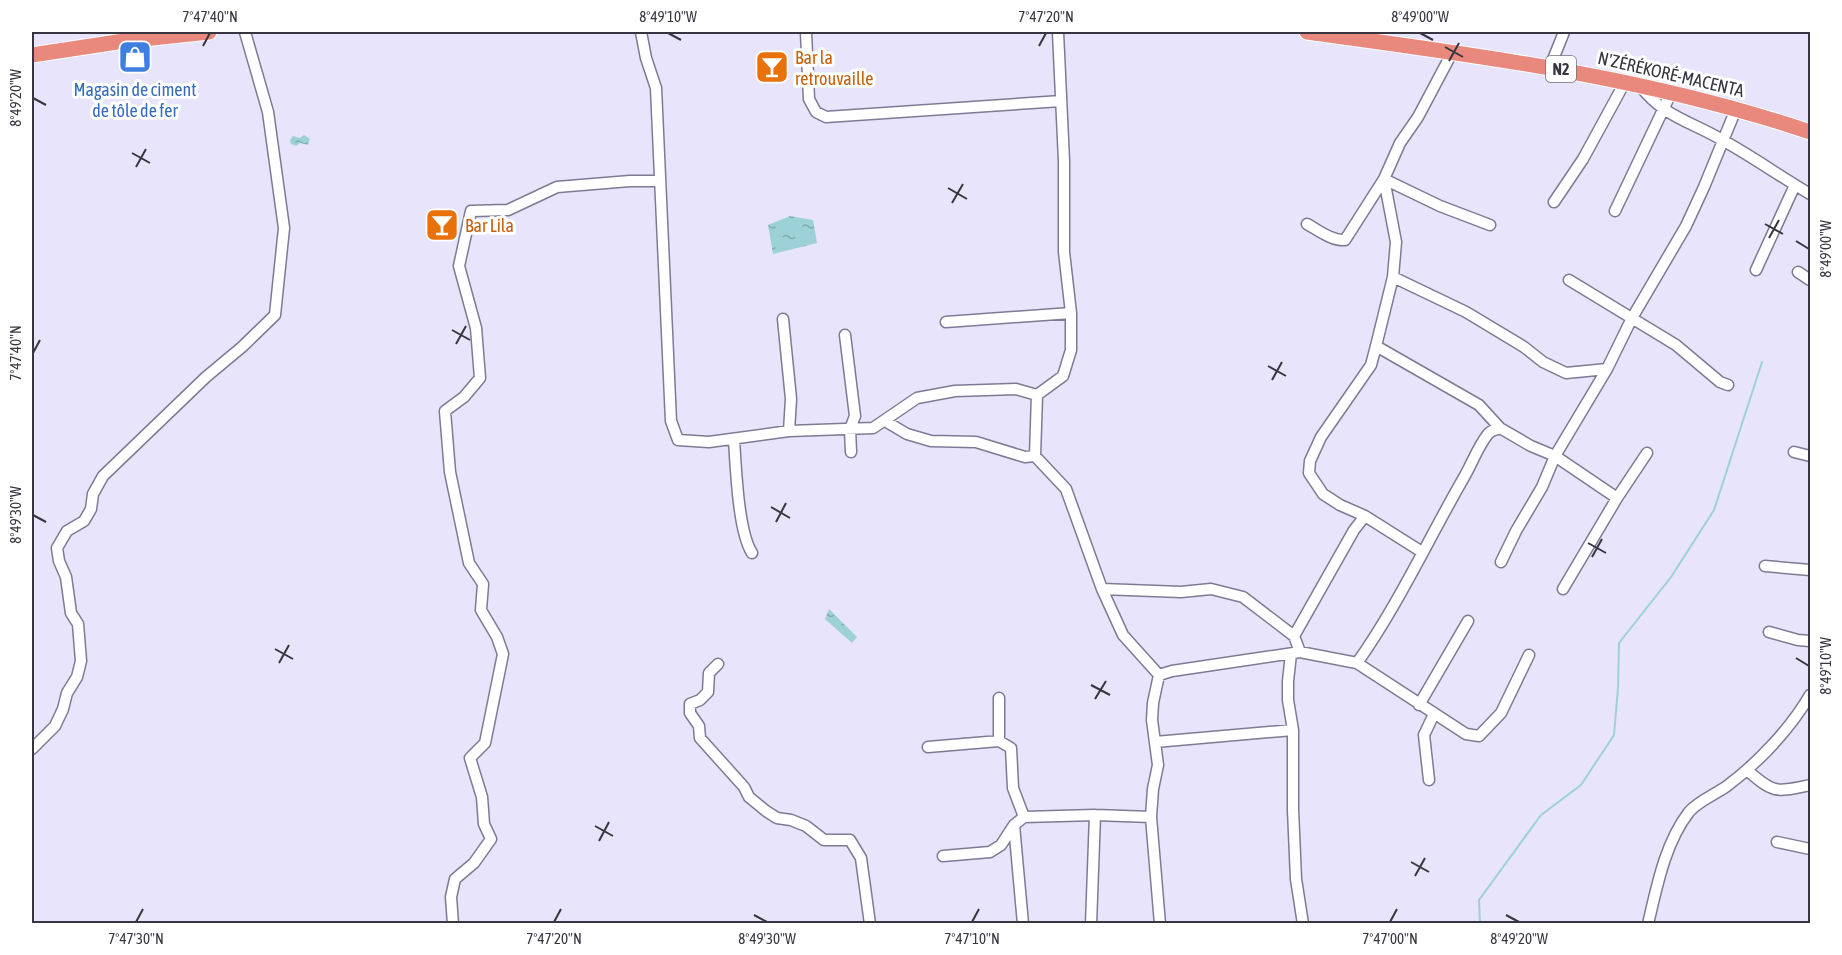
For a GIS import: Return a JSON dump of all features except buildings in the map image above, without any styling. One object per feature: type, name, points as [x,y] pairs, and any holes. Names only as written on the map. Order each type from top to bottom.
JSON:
[{"type":"highway","points":[[32,55],[124,41],[209,32]]},
{"type":"highway","name":"N'ZÉRÉKORÉ-MACENTA","points":[[1306,32],[1453,51],[1550,67],[1625,82],[1736,109],[1810,132]]},
{"type":"street","points":[[32,749],[55,726],[63,709],[66,693],[77,677],[81,661],[78,624],[71,613],[66,577],[59,561],[57,548],[67,531],[84,521],[91,509],[93,494],[104,476],[206,377],[275,315],[284,228],[268,112],[245,32]]},
{"type":"street","points":[[641,32],[646,58],[656,88],[671,421],[678,440],[709,442],[789,431],[873,429],[917,398],[956,391],[1016,389],[1037,395]]},
{"type":"street","points":[[806,32],[809,99],[816,112],[826,117],[1061,101]]},
{"type":"street","points":[[1037,395],[1063,376],[1071,350],[1071,314],[1064,252],[1064,161],[1058,32]]},
{"type":"street","points":[[1550,67],[1564,32]]},
{"type":"street","points":[[1307,224],[1341,241],[1345,240],[1384,179],[1400,143],[1418,117],[1453,51]]},
{"type":"street","points":[[1554,202],[1583,159],[1625,82]]},
{"type":"street","points":[[1640,86],[1652,101],[1664,110],[1722,140],[1810,194]]},
{"type":"street","points":[[1615,211],[1671,93]]},
{"type":"street","points":[[1501,562],[1542,487],[1556,456],[1686,226],[1736,109]]},
{"type":"street","points":[[1384,179],[1440,206],[1490,225]]},
{"type":"street","points":[[1384,179],[1396,242],[1393,277],[1376,346],[1371,365],[1321,437],[1310,460],[1309,473],[1323,494],[1340,505],[1365,516],[1422,552]]},
{"type":"street","points":[[453,924],[451,897],[455,879],[474,863],[491,839],[484,824],[482,797],[470,758],[485,743],[503,654],[497,637],[481,610],[483,584],[469,563],[450,472],[445,411],[464,397],[480,378],[476,328],[459,266],[471,211],[508,210],[557,187],[660,181]]},
{"type":"street","points":[[1756,270],[1795,185]]},
{"type":"street","points":[[1798,272],[1810,280]]},
{"type":"street","points":[[1393,277],[1466,312],[1524,347],[1543,362],[1566,373],[1607,369]]},
{"type":"street","points":[[1569,280],[1676,345],[1720,382],[1728,386]]},
{"type":"street","points":[[946,321],[1071,314]]},
{"type":"street","points":[[783,319],[791,399],[789,431]]},
{"type":"street","points":[[845,335],[855,416],[850,429],[851,452]]},
{"type":"street","points":[[1376,346],[1479,405],[1500,428],[1531,446],[1556,456],[1617,498]]},
{"type":"street","points":[[1037,395],[1035,456],[1066,489],[1102,589],[1123,635],[1159,675]]},
{"type":"street","points":[[885,421],[908,434],[931,441],[976,442],[1024,457],[1035,456]]},
{"type":"street","points":[[1357,663],[1383,627],[1464,477],[1474,454],[1490,432],[1500,428]]},
{"type":"street","points":[[734,440],[741,514],[748,547],[752,553]]},
{"type":"street","points":[[1794,452],[1810,456]]},
{"type":"street","points":[[1563,589],[1617,498],[1647,453]]},
{"type":"street","points":[[1303,924],[1296,879],[1293,730],[1288,700],[1288,681],[1295,653],[1294,636],[1354,530],[1365,516]]},
{"type":"street","points":[[1765,566],[1810,570]]},
{"type":"street","points":[[1102,589],[1181,592],[1211,589],[1243,597],[1294,636]]},
{"type":"street","points":[[1419,705],[1468,621]]},
{"type":"street","points":[[1769,632],[1810,641]]},
{"type":"street","points":[[1159,675],[1172,670],[1295,653],[1357,663],[1466,734],[1479,736],[1501,713],[1529,656]]},
{"type":"street","points":[[718,664],[709,673],[708,692],[700,700],[690,704],[690,713],[699,726],[700,738],[744,787],[750,797],[766,811],[777,818],[806,826],[824,840],[850,840],[861,858],[870,924]]},
{"type":"street","points":[[1159,675],[1152,720],[1158,765],[1152,789],[1151,817],[1160,924]]},
{"type":"street","points":[[1648,924],[1662,868],[1674,838],[1690,810],[1725,787],[1764,754],[1810,695]]},
{"type":"street","points":[[999,698],[999,741]]},
{"type":"street","points":[[1429,780],[1424,735],[1434,714]]},
{"type":"street","points":[[1155,742],[1293,730]]},
{"type":"street","points":[[928,747],[999,741],[1011,748],[1013,788],[1024,817]]},
{"type":"street","points":[[1747,770],[1766,786],[1775,789],[1784,791],[1810,785]]},
{"type":"street","points":[[943,856],[990,852],[1001,845],[1014,825],[1024,817],[1095,815],[1151,817]]},
{"type":"street","points":[[1091,924],[1095,815]]},
{"type":"street","points":[[1014,825],[1023,924]]},
{"type":"street","points":[[1777,842],[1810,849]]},
{"type":"water","points":[[304,135],[310,139],[308,145],[291,144],[290,140],[293,136],[300,138]]},
{"type":"water","points":[[790,216],[813,220],[817,243],[773,254],[768,225]]},
{"type":"water","points":[[829,609],[857,637],[852,643],[825,619]]},
{"type":"waterway","points":[[1480,924],[1479,900],[1541,815],[1581,785],[1614,735],[1619,643],[1671,577],[1714,510],[1762,362]]},
{"type":"place","name":"Magasin de ciment de tôle de fer","points":[[135,57]]},
{"type":"place","name":"Bar la retrouvaille","points":[[772,67]]},
{"type":"place","name":"Bar Lila","points":[[442,225]]}]
